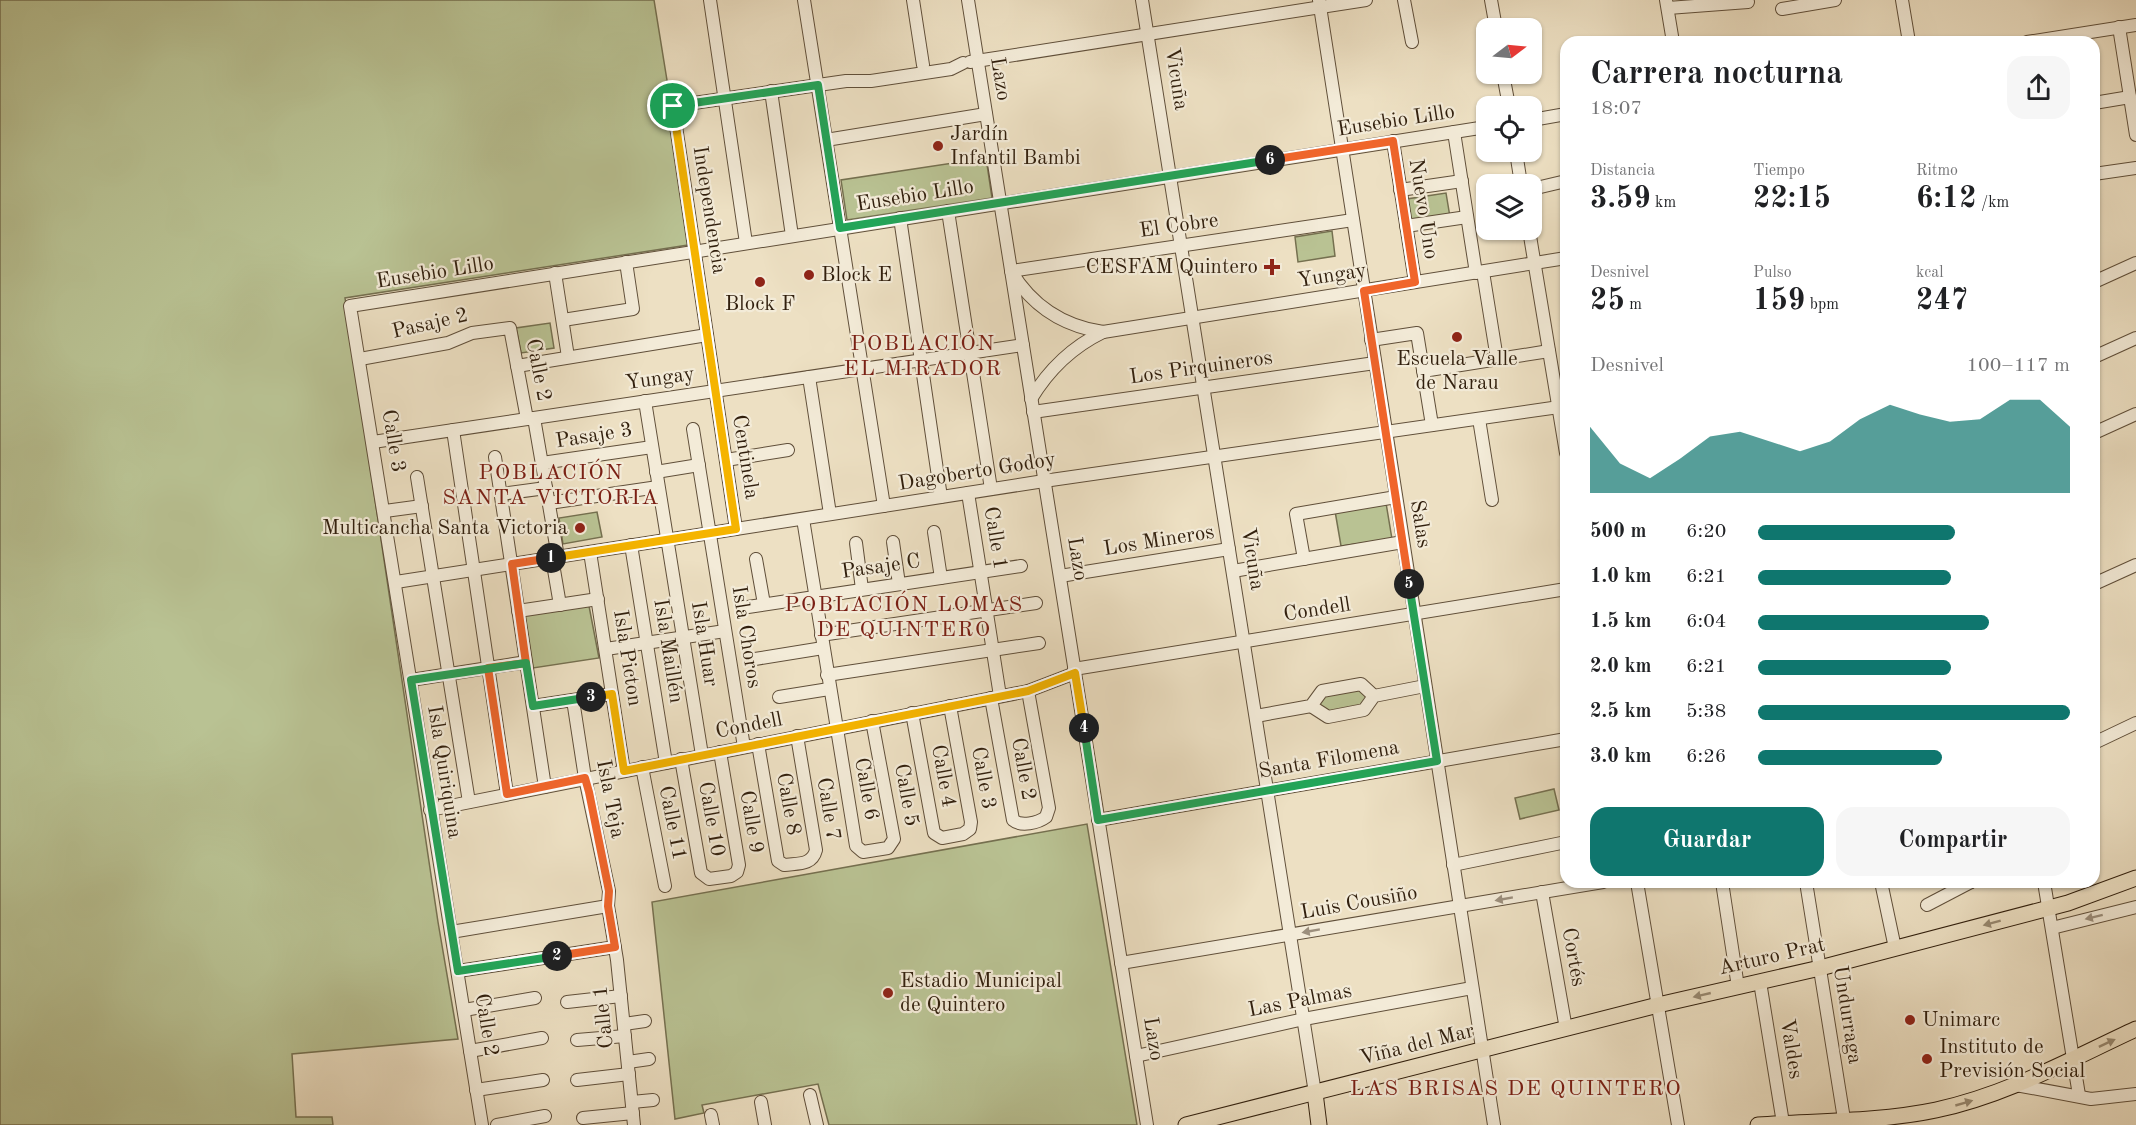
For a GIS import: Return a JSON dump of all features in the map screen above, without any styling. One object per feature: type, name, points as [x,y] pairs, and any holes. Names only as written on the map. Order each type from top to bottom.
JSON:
[{"type":"main road","name":"Arturo Prat","points":[[1658,1005],[1820,968],[2048,908],[2136,878]]},
{"type":"main road","name":"Viña del Mar","points":[[1186,1125],[1658,1005]]},
{"type":"main road","points":[[1758,1125],[1890,1117],[1935,1110],[2016,1085],[2136,1029]]},
{"type":"main road","name":"Vicuña","points":[[1315,1093],[1319,1125]]},
{"type":"street","points":[[710,0],[746,243]]},
{"type":"street","points":[[804,0],[884,506]]},
{"type":"street","points":[[913,0],[923,65]]},
{"type":"street","name":"Lazo","points":[[968,0],[1147,1125]]},
{"type":"street","name":"Vicuña","points":[[1142,0],[1315,1093]]},
{"type":"street","points":[[846,81],[870,73],[923,65],[977,61],[1319,4],[1366,0]]},
{"type":"street","points":[[1404,0],[1412,42]]},
{"type":"street","points":[[1491,0],[1494,18]]},
{"type":"street","points":[[1782,9],[1835,0]]},
{"type":"street","points":[[1902,0],[1908,36]]},
{"type":"street","points":[[1672,36],[1667,4],[1748,2]]},
{"type":"street","name":"Salas","points":[[1319,4],[1494,1125]]},
{"type":"street","points":[[2064,36],[2136,24]]},
{"type":"street","points":[[2119,27],[2136,135]]},
{"type":"street","points":[[724,98],[846,81],[871,81],[951,69],[963,63]]},
{"type":"street","points":[[771,92],[792,236]]},
{"type":"street","points":[[2100,102],[2130,97]]},
{"type":"street","name":"Independencia","points":[[715,391],[673,106],[724,98]]},
{"type":"street","points":[[826,140],[986,114]]},
{"type":"street","points":[[1542,118],[1560,115]]},
{"type":"street","name":"Eusebio Lillo","points":[[351,306],[1476,129]]},
{"type":"street","points":[[1454,132],[1467,217],[1497,359]]},
{"type":"street","name":"Nuevo Uno","points":[[1393,141],[1415,282]]},
{"type":"street","points":[[2100,173],[2136,168]]},
{"type":"street","points":[[1400,190],[1462,181]]},
{"type":"street","points":[[1542,187],[1560,182]]},
{"type":"street","points":[[948,211],[991,489]]},
{"type":"street","points":[[1406,226],[1467,217]]},
{"type":"street","points":[[900,219],[941,497]]},
{"type":"street","name":"El Cobre","points":[[1011,271],[1353,220]]},
{"type":"street","points":[[1531,240],[1549,351],[1560,398]]},
{"type":"street","name":"Yungay","points":[[1032,405],[1061,360],[1081,344],[1103,332],[1560,259]]},
{"type":"street","points":[[562,320],[633,309],[626,262]]},
{"type":"street","points":[[2100,279],[2136,263]]},
{"type":"street","name":"Yungay","points":[[1011,271],[1030,297],[1047,312],[1069,323],[1103,332]]},
{"type":"street","name":"Calle 2","points":[[555,273],[568,357]]},
{"type":"street","name":"Calle 3","points":[[351,306],[396,582]]},
{"type":"street","name":"Calle 2","points":[[510,328],[517,366],[542,463],[549,503],[560,605]]},
{"type":"street","name":"Pasaje 2","points":[[360,359],[448,343],[472,333],[510,328]]},
{"type":"street","points":[[1371,340],[1417,333],[1432,425]]},
{"type":"street","points":[[517,366],[707,335]]},
{"type":"street","points":[[2100,354],[2136,338]]},
{"type":"street","name":"Yungay","points":[[374,442],[1023,345]]},
{"type":"street","points":[[1423,371],[1549,351]]},
{"type":"street","name":"Los Pirquineros","points":[[1032,405],[1204,387],[1375,363]]},
{"type":"street","points":[[809,376],[830,514]]},
{"type":"street","name":"Centinela","points":[[715,391],[736,529]]},
{"type":"street","points":[[645,401],[666,540]]},
{"type":"street","name":"Dagoberto Godoy","points":[[396,582],[1044,481],[1560,407]]},
{"type":"street","points":[[2100,430],[2136,414]]},
{"type":"street","points":[[1479,418],[1492,500]]},
{"type":"street","name":"Isla Choros","points":[[693,429],[744,747]]},
{"type":"street","points":[[453,430],[507,794]]},
{"type":"street","name":"Pasaje 3","points":[[542,463],[652,447]]},
{"type":"street","points":[[726,460],[789,450]]},
{"type":"street","points":[[495,457],[545,786]]},
{"type":"street","points":[[656,472],[699,465]]},
{"type":"street","points":[[417,477],[469,802]]},
{"type":"street","points":[[549,503],[658,487]]},
{"type":"street","points":[[501,494],[546,488]]},
{"type":"street","name":"Calle 1","points":[[968,493],[987,611],[995,697]]},
{"type":"street","points":[[1304,559],[1296,514],[1396,497]]},
{"type":"street","points":[[385,511],[422,506]]},
{"type":"street","points":[[803,519],[835,729]]},
{"type":"street","points":[[934,532],[941,578]]},
{"type":"street","name":"Isla Huar","points":[[666,540],[702,755]]},
{"type":"street","points":[[893,542],[899,584]]},
{"type":"street","points":[[1233,571],[1403,542]]},
{"type":"street","points":[[856,543],[862,589]]},
{"type":"street","name":"Isla Maillén","points":[[632,545],[666,763]]},
{"type":"street","name":"Los Mineros","points":[[1060,576],[1229,549]]},
{"type":"street","name":"Isla Picton","points":[[590,552],[624,771]]},
{"type":"street","points":[[756,559],[764,604]]},
{"type":"street","points":[[2100,581],[2136,565]]},
{"type":"street","name":"Pasaje C","points":[[747,606],[1021,566]]},
{"type":"street","name":"Isla Quiriquina","points":[[396,582],[430,810],[451,932]]},
{"type":"street","name":"Condell","points":[[430,810],[1028,691],[1075,671],[1560,590]]},
{"type":"street","points":[[519,611],[598,599]]},
{"type":"street","points":[[755,659],[822,642],[1036,603]]},
{"type":"street","points":[[606,650],[725,631]]},
{"type":"street","points":[[827,675],[1039,643]]},
{"type":"street","points":[[411,680],[526,663]]},
{"type":"street","points":[[1311,706],[1322,691],[1361,684],[1374,696]]},
{"type":"street","points":[[1256,716],[1311,706],[1328,717],[1364,710],[1374,696],[1425,686]]},
{"type":"street","points":[[779,697],[829,689]]},
{"type":"street","name":"Calle 2","points":[[995,697],[1013,820],[1021,824],[1039,821],[1046,817],[1049,808],[1028,691]]},
{"type":"street","points":[[533,706],[612,694]]},
{"type":"street","name":"Isla Teja","points":[[573,700],[585,778],[609,891],[608,906]]},
{"type":"street","name":"Calle 3","points":[[944,838],[966,833],[971,824],[950,706]]},
{"type":"street","name":"Calle 4","points":[[912,714],[933,831],[937,837],[944,838]]},
{"type":"street","name":"Calle 5","points":[[863,852],[888,848],[894,839],[872,721]]},
{"type":"street","points":[[2100,740],[2136,723]]},
{"type":"street","name":"Calle 6","points":[[835,729],[856,846],[863,852]]},
{"type":"street","name":"Calle 7","points":[[786,865],[809,862],[816,850],[797,736]]},
{"type":"street","name":"Santa Filomena","points":[[1098,820],[1560,740]]},
{"type":"street","name":"Calle 8","points":[[758,744],[778,861],[786,865]]},
{"type":"street","name":"Calle 9","points":[[712,879],[734,875],[739,867],[720,752]]},
{"type":"street","name":"Calle 10","points":[[681,759],[700,870],[705,878],[712,879]]},
{"type":"street","name":"Calle 11","points":[[642,767],[665,886]]},
{"type":"street","points":[[1453,865],[1560,843]]},
{"type":"street","name":"Luis Cousiño","points":[[1121,963],[1566,888]]},
{"type":"street","points":[[1638,888],[1678,1125]]},
{"type":"street","points":[[1723,888],[1738,987]]},
{"type":"street","name":"Undurraga","points":[[1807,888],[1844,1119]]},
{"type":"street","points":[[1882,888],[1895,948]]},
{"type":"street","points":[[1927,905],[1960,888]]},
{"type":"street","points":[[2045,888],[2079,1095]]},
{"type":"street","name":"Cortés","points":[[1542,892],[1566,1029]]},
{"type":"street","points":[[451,932],[608,906]]},
{"type":"street","name":"Calle 1","points":[[608,906],[621,996],[633,1114]]},
{"type":"street","points":[[2052,928],[2136,907]]},
{"type":"street","name":"Calle 2","points":[[451,932],[482,1125]]},
{"type":"street","points":[[458,971],[615,947]]},
{"type":"street","name":"Valdes","points":[[1760,982],[1783,1123]]},
{"type":"street","name":"Las Palmas","points":[[1136,1056],[1304,1019],[1472,988]]},
{"type":"street","points":[[567,1002],[621,996]]},
{"type":"street","points":[[464,1011],[536,998]]},
{"type":"street","points":[[577,1040],[625,1030],[645,1021]]},
{"type":"street","points":[[470,1051],[542,1038]]},
{"type":"street","points":[[577,1080],[629,1068],[649,1059]]},
{"type":"street","points":[[476,1090],[543,1080]]},
{"type":"street","points":[[2016,1085],[2097,1099],[2136,1094]]},
{"type":"street","points":[[810,1095],[817,1125]]},
{"type":"street","points":[[583,1118],[633,1114],[653,1100]]},
{"type":"street","points":[[760,1102],[765,1125]]},
{"type":"street","points":[[497,1125],[545,1116]]},
{"type":"green space","points":[[0,0],[654,0],[671,105],[688,245],[345,298],[438,922],[458,1039],[292,1054],[296,1117],[332,1117],[333,1125],[0,1125]]},
{"type":"green space","points":[[986,158],[992,198],[847,220],[841,180]]},
{"type":"green space","points":[[1446,193],[1450,217],[1411,223],[1407,199]]},
{"type":"green space","points":[[1332,231],[1335,256],[1298,262],[1295,237]]},
{"type":"green space","points":[[550,323],[554,348],[521,353],[516,328]]},
{"type":"green space","points":[[1386,503],[1392,539],[1341,546],[1335,511]]},
{"type":"green space","name":"Multicancha Santa Victoria","points":[[597,512],[602,537],[563,544],[559,518]]},
{"type":"green space","points":[[589,606],[599,658],[533,668],[525,615]]},
{"type":"green space","points":[[1360,687],[1370,697],[1363,707],[1327,714],[1316,707],[1326,693]]},
{"type":"green space","points":[[1554,789],[1559,810],[1520,819],[1515,798]]},
{"type":"green space","name":"Estadio Municipal de Quintero","points":[[1087,824],[1137,1125],[829,1125],[818,1084],[702,1105],[704,1113],[675,1119],[652,902]]},
{"type":"place","name":"Jardín Infantil Bambi","points":[[938,146]]},
{"type":"place","name":"CESFAM Quintero","points":[[1272,267]]},
{"type":"place","name":"Block E","points":[[809,275]]},
{"type":"place","name":"Block F","points":[[760,282]]},
{"type":"place","name":"Escuela Valle de Narau","points":[[1457,337]]},
{"type":"place","name":"Multicancha Santa Victoria","points":[[580,528]]},
{"type":"place","name":"Estadio Municipal de Quintero","points":[[888,993]]},
{"type":"place","name":"Unimarc","points":[[1910,1020]]},
{"type":"place","name":"Instituto de Previsión Social","points":[[1927,1059]]},
{"type":"district","name":"POBLACIÓN EL MIRADOR","points":[[923,356]]},
{"type":"district","name":"POBLACIÓN SANTA VICTORIA","points":[[551,486]]},
{"type":"district","name":"POBLACIÓN LOMAS DE QUINTERO","points":[[904,618]]},
{"type":"district","name":"LAS BRISAS DE QUINTERO","points":[[1516,1089]]},
{"type":"route","points":[[673,106],[736,529],[512,564],[526,663],[488,668],[507,794],[585,778],[609,891],[608,906],[615,947],[458,971],[430,810],[411,680],[488,668],[512,665],[526,663],[533,706],[612,694],[624,771],[1028,691],[1075,673],[1098,820],[1437,761],[1364,291],[1415,282],[1393,141],[840,228],[818,85],[673,106]]}]
